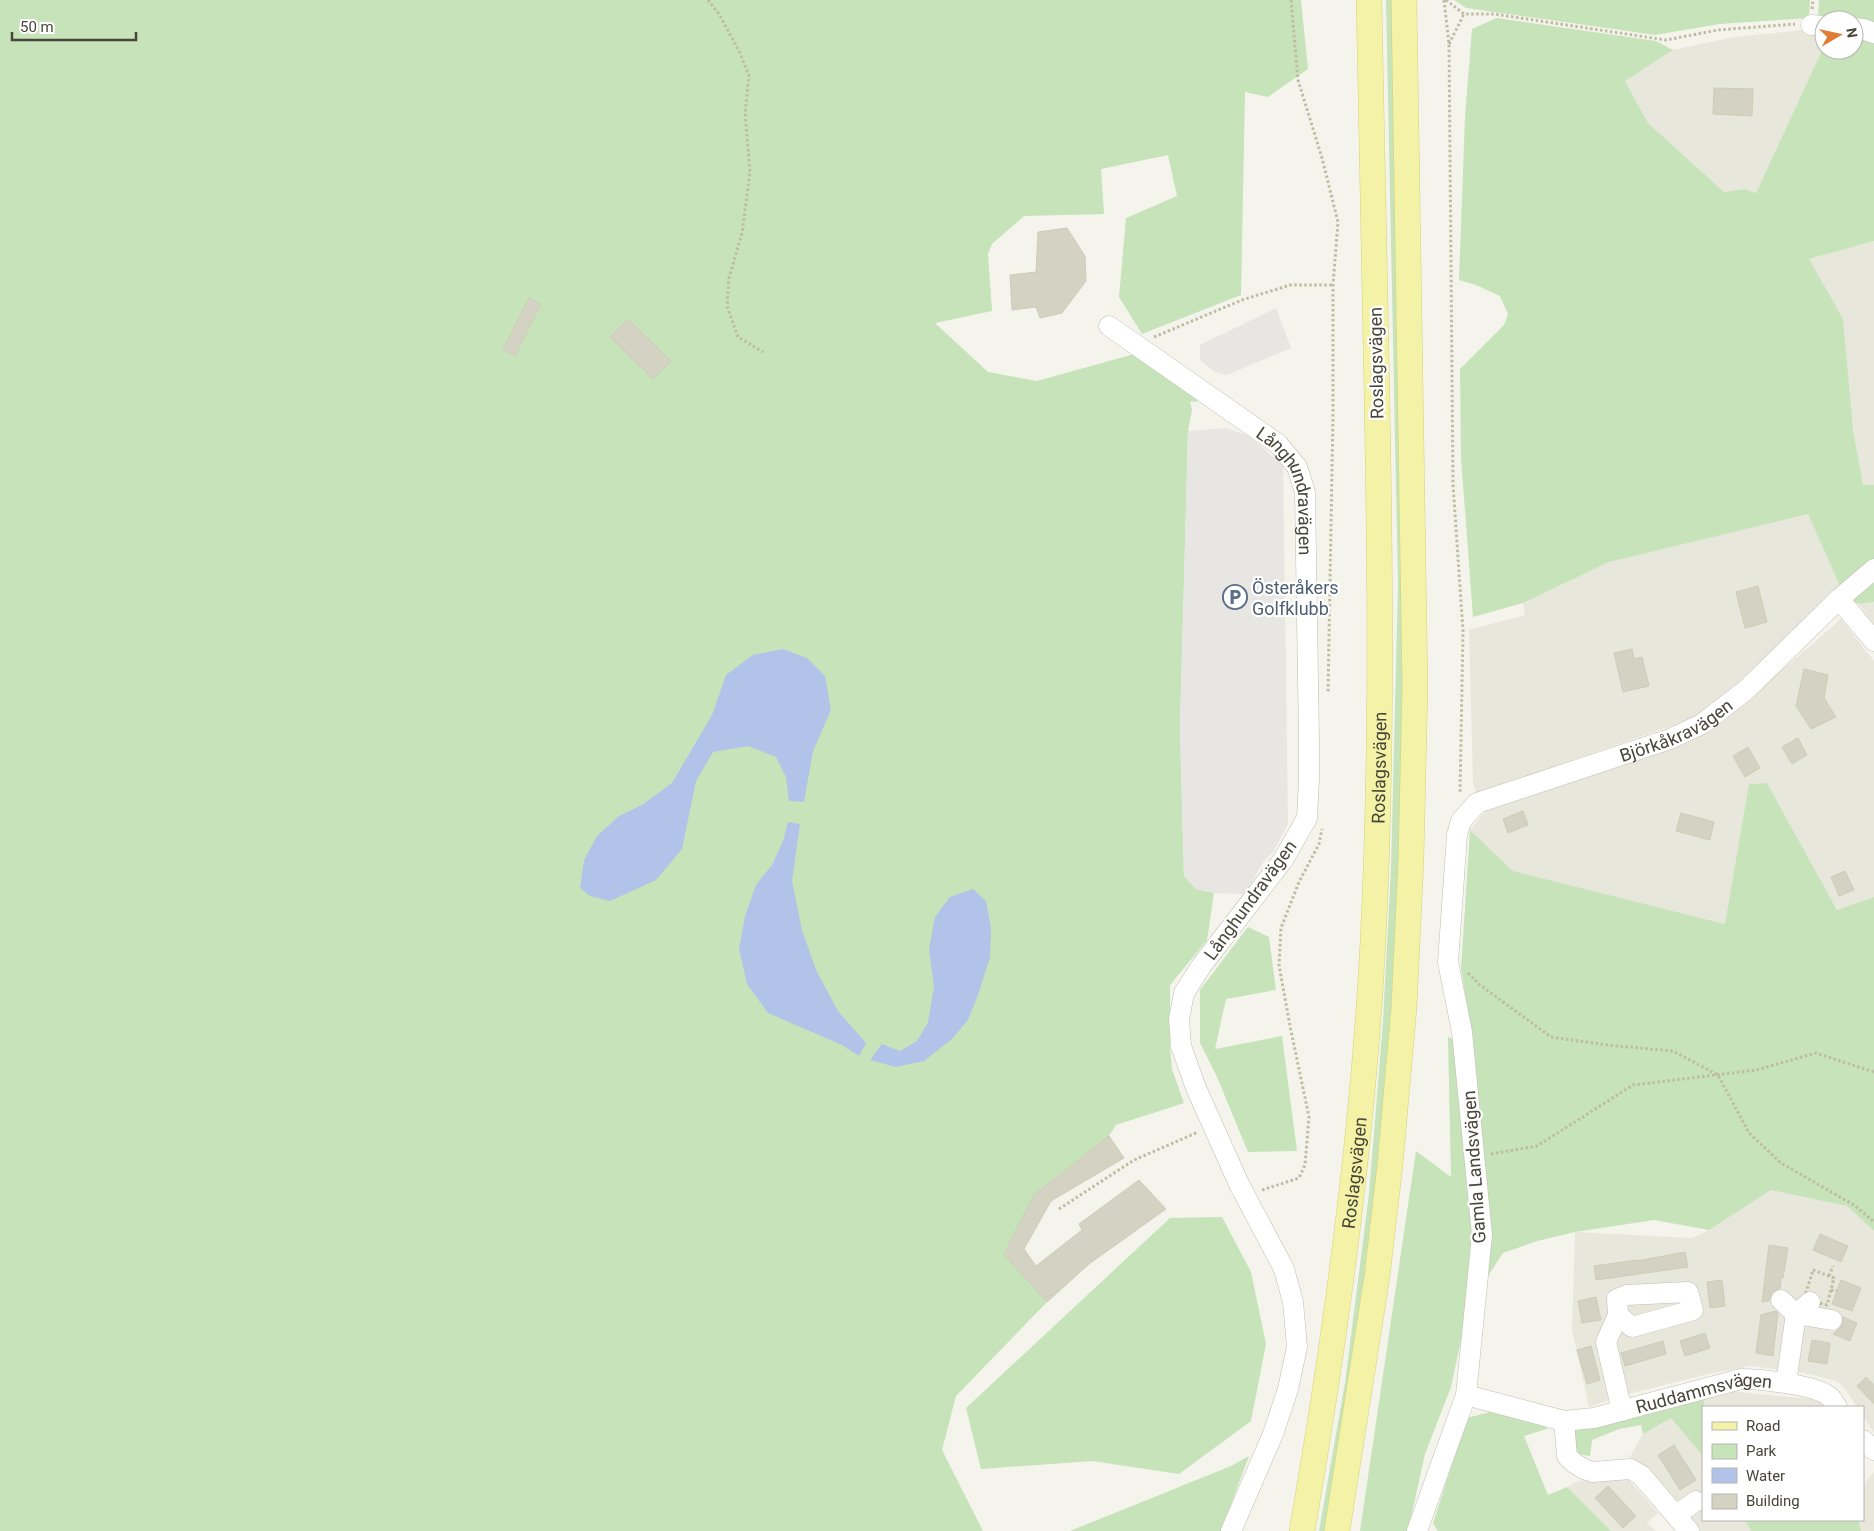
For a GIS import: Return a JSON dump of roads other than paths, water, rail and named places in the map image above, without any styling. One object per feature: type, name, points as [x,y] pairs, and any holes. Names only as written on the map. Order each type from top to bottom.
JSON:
[{"type":"main road","name":"Roslagsvägen","points":[[1302,1531],[1325,1397],[1355,1165],[1376,884],[1380,775],[1379,508],[1369,0]]},
{"type":"main road","name":"Roslagsvägen","points":[[1337,1531],[1376,1286],[1390,1165],[1404,1008],[1411,860],[1415,676],[1404,0]]},
{"type":"street","name":"Långhundravägen","points":[[1109,326],[1278,444],[1296,467],[1305,492],[1310,779],[1307,818],[1283,860],[1224,935],[1184,993],[1178,1018],[1181,1046],[1196,1088],[1239,1184],[1284,1269],[1292,1302],[1297,1347],[1288,1389],[1273,1434],[1231,1531]]},
{"type":"street","name":"Björkåkravägen","points":[[1472,808],[1670,739],[1702,724],[1746,690],[1839,600],[1874,569]]},
{"type":"street","points":[[1839,600],[1874,641]]},
{"type":"street","name":"Gamla Landsvägen","points":[[1417,1531],[1466,1394],[1482,1235],[1462,1032],[1448,962],[1457,834],[1461,821],[1472,808]]},
{"type":"street","points":[[1781,1300],[1814,1308],[1786,1383]]},
{"type":"street","points":[[1618,1315],[1606,1342],[1622,1411]]},
{"type":"street","name":"Ruddammsvägen","points":[[1466,1394],[1564,1421],[1594,1418],[1741,1379],[1765,1379],[1786,1383],[1829,1396],[1836,1406]]},
{"type":"street","points":[[1564,1421],[1567,1456],[1574,1463],[1584,1470],[1593,1472],[1630,1470],[1641,1475],[1688,1531]]},
{"type":"street","points":[[1676,1515],[1696,1501]]},
{"type":"water","points":[[783,649],[807,658],[825,676],[831,710],[813,751],[804,802],[789,801],[786,777],[776,757],[748,746],[713,752],[696,781],[682,849],[656,880],[610,901],[590,896],[580,888],[584,860],[597,836],[619,816],[642,805],[672,783],[712,715],[726,675],[753,655]]},
{"type":"water","points":[[788,822],[800,824],[792,881],[802,930],[816,970],[838,1011],[866,1043],[859,1056],[842,1045],[768,1013],[747,984],[739,949],[745,916],[756,885],[772,865],[783,841]]},
{"type":"water","points":[[973,889],[986,901],[991,928],[990,957],[968,1020],[952,1039],[924,1061],[896,1067],[870,1060],[882,1044],[900,1051],[917,1041],[928,1022],[934,987],[929,949],[935,917],[950,897]]},
{"type":"place","name":"Österåkers Golfklubb","points":[[1235,597]]}]
